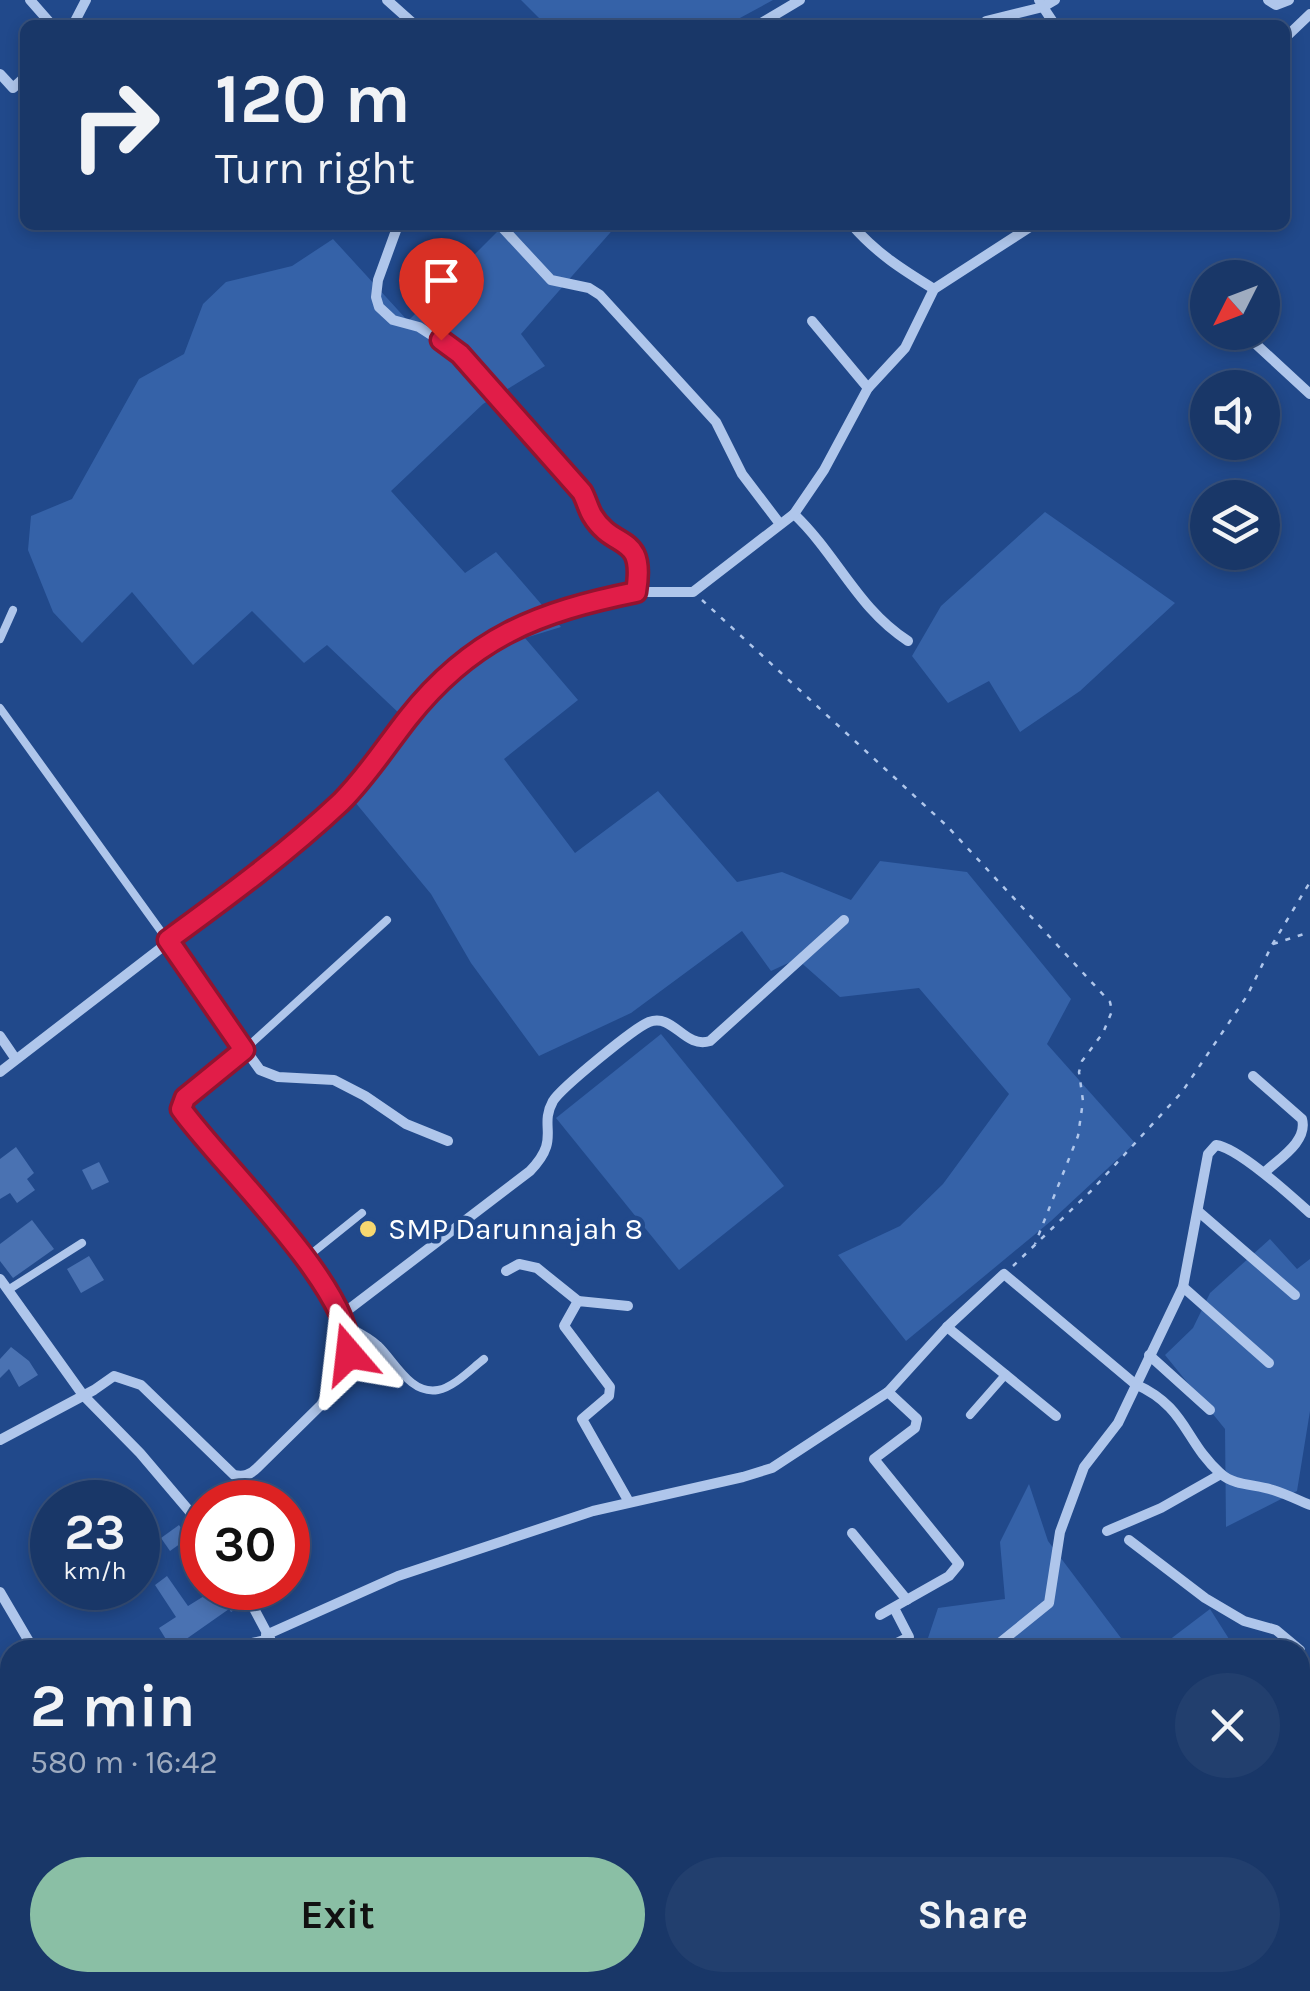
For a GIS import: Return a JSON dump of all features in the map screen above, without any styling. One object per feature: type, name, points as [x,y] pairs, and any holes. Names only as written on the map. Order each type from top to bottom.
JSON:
[{"type":"street","points":[[30,0],[48,20]]},
{"type":"street","points":[[386,0],[409,20]]},
{"type":"street","points":[[766,20],[800,0]]},
{"type":"street","points":[[986,20],[1055,0]]},
{"type":"street","points":[[1268,0],[1276,4],[1289,0]]},
{"type":"street","points":[[1290,33],[1310,14]]},
{"type":"street","points":[[0,74],[13,88],[20,82]]},
{"type":"street","points":[[396,230],[378,280],[376,296],[380,307],[393,320],[420,327],[460,354],[582,492],[591,514],[635,552],[640,570],[636,592]]},
{"type":"street","points":[[505,230],[551,280],[589,288],[600,295],[716,422],[742,474],[780,524]]},
{"type":"street","points":[[856,230],[891,263],[934,290]]},
{"type":"street","points":[[0,1072],[222,901],[342,801],[377,763],[429,694],[473,654],[512,629],[576,604],[636,592],[693,592],[794,514],[824,470],[868,388],[905,348],[934,290],[1026,230]]},
{"type":"street","points":[[812,321],[868,388]]},
{"type":"street","points":[[1262,350],[1310,394]]},
{"type":"street","points":[[794,514],[819,538],[867,609],[908,641]]},
{"type":"street","points":[[342,1320],[530,1171],[544,1157],[554,1098],[636,1029],[653,1020],[666,1021],[692,1042],[710,1042],[844,920]]},
{"type":"street","points":[[168,940],[260,1070],[271,1076],[334,1080],[396,1119],[448,1141]]},
{"type":"street","points":[[0,1036],[16,1058]]},
{"type":"street","points":[[0,1440],[114,1376],[141,1385],[234,1474],[250,1475],[321,1405],[349,1354],[342,1320],[306,1258],[181,1109],[185,1098],[244,1050]]},
{"type":"street","points":[[1253,1076],[1302,1119],[1304,1128],[1299,1140],[1265,1172]]},
{"type":"street","points":[[1003,1640],[1049,1603],[1060,1532],[1084,1468],[1118,1423],[1183,1286],[1208,1154],[1216,1146],[1225,1146],[1265,1172],[1310,1213]]},
{"type":"street","points":[[1199,1212],[1295,1295]]},
{"type":"street","points":[[506,1271],[519,1264],[537,1268],[578,1301],[628,1306]]},
{"type":"street","points":[[272,1640],[398,1576],[629,1502],[772,1468],[888,1392],[1004,1274],[1135,1384],[1173,1406],[1221,1474],[1310,1505]]},
{"type":"street","points":[[0,1279],[83,1395],[180,1500]]},
{"type":"street","points":[[1183,1286],[1269,1362]]},
{"type":"street","points":[[578,1301],[565,1331],[611,1391],[582,1419],[629,1502]]},
{"type":"street","points":[[948,1327],[1056,1416]]},
{"type":"street","points":[[1149,1355],[1210,1410]]},
{"type":"street","points":[[880,1616],[949,1576],[959,1564],[874,1459],[915,1428],[917,1420],[888,1392]]},
{"type":"street","points":[[1107,1532],[1161,1508],[1221,1474]]},
{"type":"street","points":[[852,1533],[907,1600]]},
{"type":"street","points":[[1129,1540],[1205,1598],[1244,1621],[1276,1630],[1288,1640]]},
{"type":"street","points":[[0,1592],[28,1640]]},
{"type":"street","points":[[894,1608],[909,1637],[903,1640]]},
{"type":"street","points":[[254,1610],[269,1640]]},
{"type":"lane","points":[[0,638],[14,610]]},
{"type":"lane","points":[[0,708],[168,940]]},
{"type":"lane","points":[[244,1050],[387,920]]},
{"type":"lane","points":[[306,1258],[362,1213]]},
{"type":"lane","points":[[8,1290],[82,1243]]},
{"type":"lane","points":[[342,1320],[378,1345],[407,1380],[421,1388],[436,1391],[448,1387],[484,1359]]},
{"type":"lane","points":[[970,1415],[1006,1374]]},
{"type":"path","points":[[693,592],[947,826],[1110,1002],[1112,1011],[1102,1033],[1078,1072],[1083,1102],[1078,1136],[1035,1244]]},
{"type":"path","points":[[1004,1274],[1091,1190],[1182,1092],[1247,996],[1310,882]]},
{"type":"path","points":[[1272,945],[1310,932]]},
{"type":"shaded area","points":[[521,0],[773,0],[736,20],[541,20]]},
{"type":"shaded area","points":[[499,230],[613,230],[521,334],[545,366],[483,404],[391,491],[465,573],[496,552],[561,627],[525,638],[578,700],[504,759],[575,853],[658,791],[737,882],[782,872],[851,900],[880,861],[967,872],[1071,999],[1047,1044],[1135,1143],[1051,1221],[906,1341],[838,1255],[900,1226],[943,1184],[1009,1094],[919,988],[840,997],[797,959],[771,971],[742,931],[631,1013],[539,1056],[471,963],[431,894],[350,796],[402,716],[327,645],[304,663],[252,611],[193,665],[132,592],[82,643],[53,612],[28,550],[31,516],[72,499],[139,379],[184,354],[203,304],[226,282],[292,266],[333,239],[408,321]]},
{"type":"shaded area","points":[[1045,512],[1175,603],[1080,691],[1020,732],[989,681],[948,703],[912,656],[941,606]]},
{"type":"shaded area","points":[[661,1034],[784,1186],[679,1270],[556,1118]]},
{"type":"shaded area","points":[[1270,1239],[1297,1269],[1310,1259],[1310,1411],[1297,1491],[1226,1527],[1225,1429],[1165,1355],[1193,1328],[1210,1293]]},
{"type":"shaded area","points":[[1029,1484],[1048,1541],[1122,1640],[927,1640],[938,1608],[1005,1599],[1000,1542]]},
{"type":"shaded area","points":[[1210,1609],[1230,1640],[1169,1640]]},
{"type":"building","points":[[16,1147],[34,1173],[27,1179],[35,1190],[17,1203],[10,1193],[0,1199],[0,1159]]},
{"type":"building","points":[[99,1162],[109,1182],[92,1190],[82,1170]]},
{"type":"building","points":[[32,1220],[54,1249],[13,1278],[0,1261],[0,1244]]},
{"type":"building","points":[[89,1256],[104,1280],[81,1293],[67,1269]]},
{"type":"building","points":[[11,1347],[29,1361],[38,1375],[19,1387],[9,1369],[0,1378],[0,1359]]},
{"type":"building","points":[[180,1526],[180,1544],[170,1551],[161,1538]]},
{"type":"building","points":[[167,1576],[180,1595],[180,1610],[228,1610],[185,1640],[166,1640],[159,1628],[176,1617],[160,1593],[160,1581]]},
{"type":"place","name":"SMP Darunnajah 8","points":[[368,1229]]},
{"type":"route","points":[[349,1354],[344,1324],[306,1258],[181,1109],[185,1098],[244,1050],[168,940],[222,901],[342,801],[377,763],[408,718],[473,654],[512,629],[546,615],[576,604],[636,592],[640,570],[635,552],[600,524],[582,492],[460,354],[441,340]]}]
